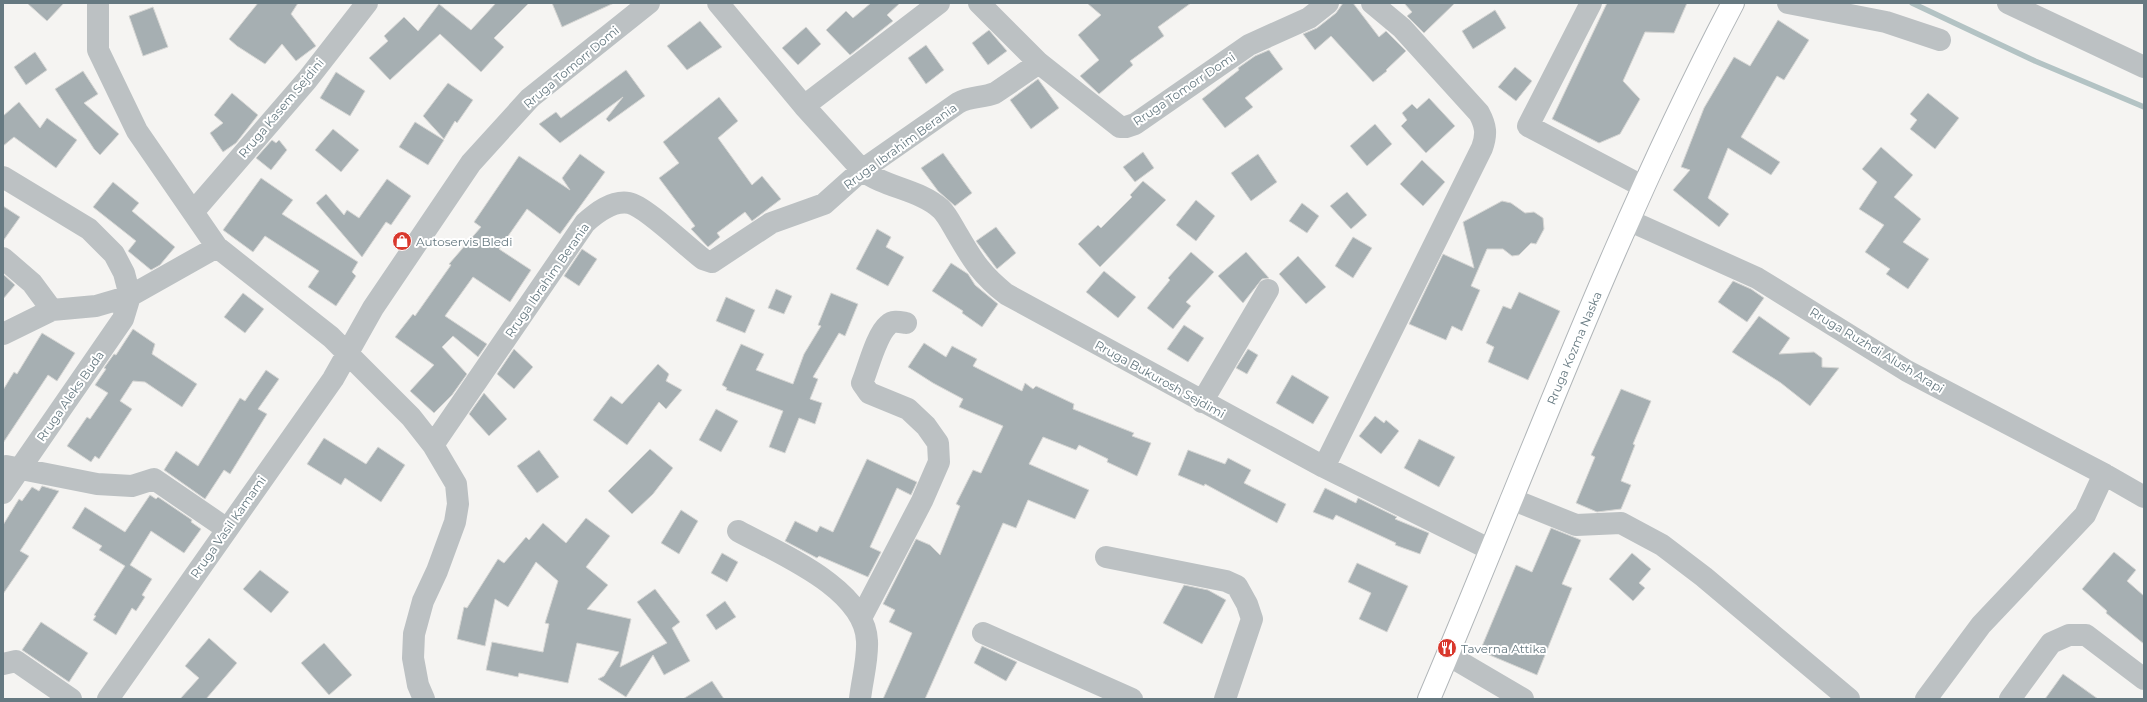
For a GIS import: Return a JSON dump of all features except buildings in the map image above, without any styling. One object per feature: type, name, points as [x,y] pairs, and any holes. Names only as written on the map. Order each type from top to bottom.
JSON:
[{"type":"main road","name":"Rruga Kozma Naska","points":[[1429,699],[1642,186],[1697,71],[1732,3]]},
{"type":"street","points":[[98,3],[98,50],[137,131],[216,247],[332,337],[412,417],[433,446],[456,484],[458,504],[447,545],[423,601],[414,634],[413,658],[418,684],[424,699]]},
{"type":"street","name":"Rruga Kasem Sejdini","points":[[193,212],[307,80],[367,3]]},
{"type":"street","name":"Rruga Tomorr Domi","points":[[347,353],[373,308],[420,236],[471,163],[530,98],[649,3]]},
{"type":"street","points":[[718,3],[804,106],[862,170]]},
{"type":"street","points":[[804,106],[939,3]]},
{"type":"street","name":"Rruga Tomorr Domi","points":[[979,3],[1039,63],[1120,126],[1126,127],[1135,124],[1249,45],[1309,18],[1328,3]]},
{"type":"street","points":[[1324,467],[1482,148],[1486,132],[1485,124],[1479,113],[1402,28],[1372,3]]},
{"type":"street","points":[[1591,3],[1528,126],[1642,186]]},
{"type":"street","points":[[1788,3],[1886,22],[1940,40]]},
{"type":"street","points":[[2008,3],[2048,11],[2144,67]]},
{"type":"street","name":"Rruga Ibrahim Berania","points":[[433,446],[585,223],[599,211],[613,204],[628,203],[641,208],[703,259],[712,262],[771,223],[824,204],[862,170],[964,99],[987,96],[996,93],[1039,63]]},
{"type":"street","name":"Rruga Bukurosh Sejdimi","points":[[862,170],[872,178],[931,201],[943,210],[977,267],[987,279],[1006,294],[1202,402],[1324,467],[1491,550]]},
{"type":"street","points":[[3,176],[89,229],[114,254],[124,273],[130,296]]},
{"type":"street","name":"Rruga Ruzhdi Alush Arapi","points":[[1628,220],[1757,278],[1779,294],[1907,372],[2104,474],[2144,497]]},
{"type":"street","points":[[3,334],[52,310],[96,306],[130,296],[216,247]]},
{"type":"street","points":[[3,258],[32,283],[52,310]]},
{"type":"street","points":[[1202,402],[1268,290]]},
{"type":"street","name":"Rruga Aleks Buda","points":[[3,493],[11,467],[123,319],[130,296]]},
{"type":"street","points":[[861,618],[922,501],[938,462],[938,443],[926,426],[908,409],[869,393],[862,383],[882,332],[888,324],[896,321],[906,323]]},
{"type":"street","name":"Rruga Vasil Kamami","points":[[108,699],[333,379],[347,353]]},
{"type":"street","points":[[11,467],[97,484],[132,486],[154,479],[227,530]]},
{"type":"street","points":[[1926,699],[1981,625],[2085,515],[2104,474]]},
{"type":"street","points":[[1511,499],[1576,525],[1622,523],[1662,545],[1704,577],[1849,699]]},
{"type":"street","points":[[738,531],[829,581],[847,599],[861,618],[867,641],[860,699]]},
{"type":"street","points":[[1106,557],[1226,581],[1237,586],[1247,604],[1252,620],[1225,699]]},
{"type":"street","points":[[983,633],[1132,699]]},
{"type":"street","points":[[2010,699],[2051,643],[2069,635],[2086,635],[2144,679]]},
{"type":"street","points":[[1448,655],[1523,699]]},
{"type":"street","points":[[3,664],[16,661],[71,699]]},
{"type":"waterway","points":[[1912,3],[2035,61],[2144,107]]},
{"type":"place","name":"Autoservis Bledi","points":[[402,241]]},
{"type":"place","name":"Taverna Attika","points":[[1447,648]]}]
